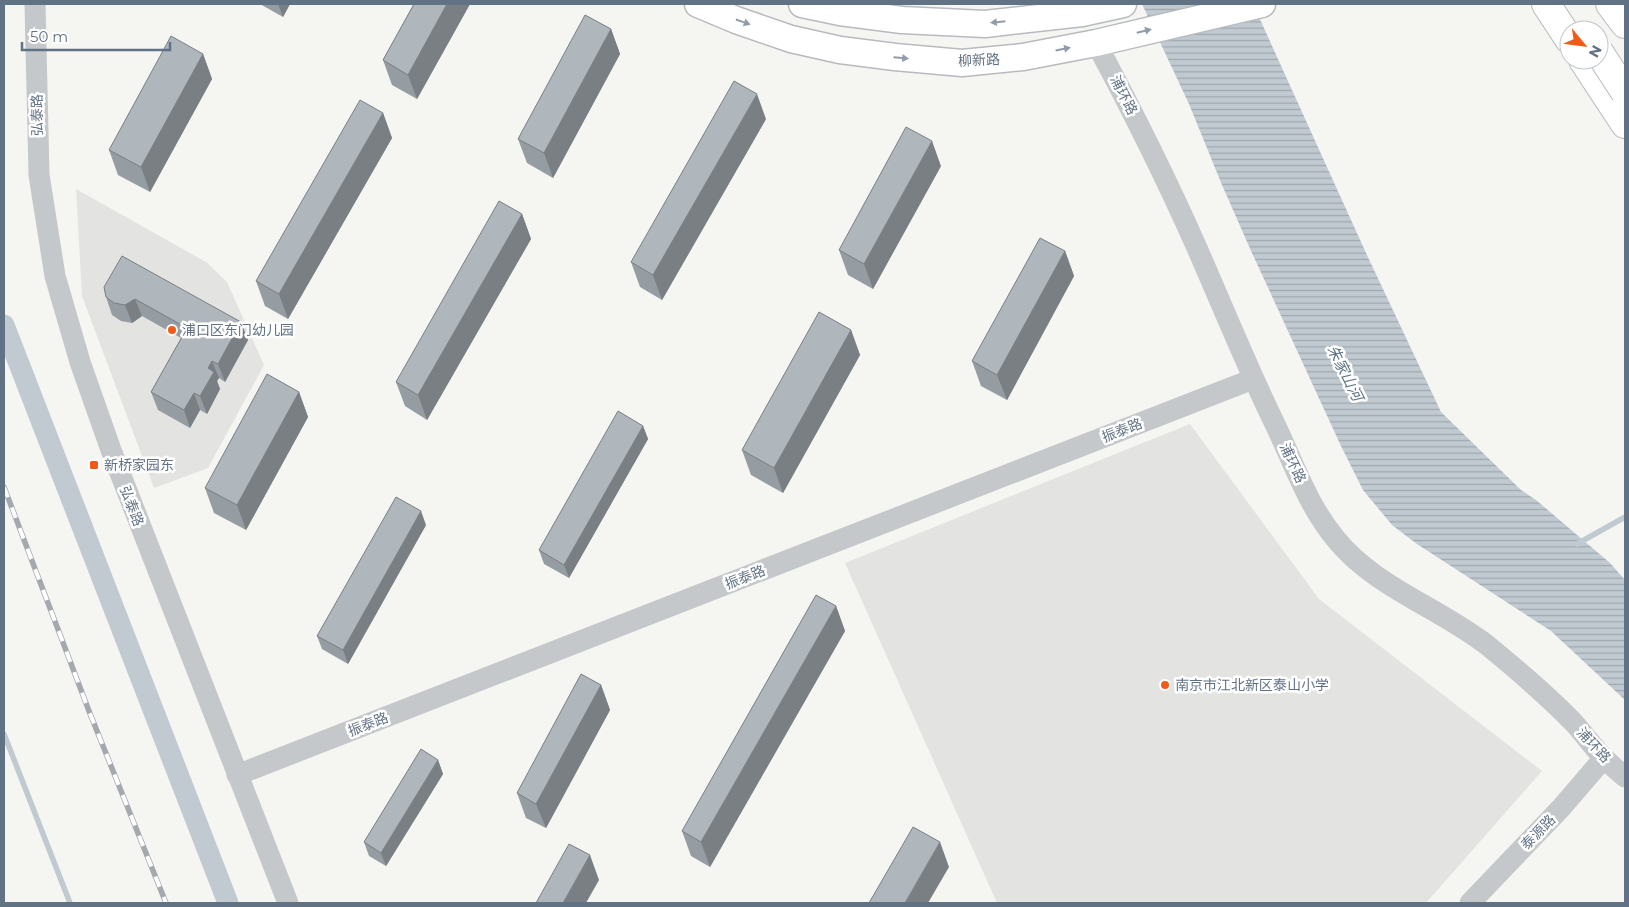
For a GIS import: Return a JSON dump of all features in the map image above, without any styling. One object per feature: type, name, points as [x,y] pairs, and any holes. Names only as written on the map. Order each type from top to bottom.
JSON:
[{"type":"highway","points":[[1546,4],[1559,23]]},
{"type":"highway","points":[[1566,4],[1578,20]]},
{"type":"highway","points":[[1610,4],[1625,24]]},
{"type":"highway","points":[[1609,67],[1625,92]]},
{"type":"highway","points":[[1590,70],[1625,124]]},
{"type":"main road","name":"柳新路","points":[[698,4],[736,20],[791,38],[840,50],[962,63],[1023,57],[1262,4]]},
{"type":"main road","points":[[802,4],[840,12],[902,20],[985,24],[1080,8],[1123,4]]},
{"type":"main road","points":[[1550,4],[1567,20]]},
{"type":"main road","points":[[1609,65],[1625,85]]},
{"type":"street","name":"弘泰路","points":[[35,4],[39,175],[55,276],[80,362],[111,450],[288,903]]},
{"type":"street","name":"浦环路","points":[[1096,42],[1170,189],[1253,379],[1313,504],[1335,538],[1357,561],[1381,579],[1486,644],[1573,722],[1604,758],[1625,777]]},
{"type":"street","name":"振泰路","points":[[237,775],[1253,379]]},
{"type":"street","name":"泰源路","points":[[1470,903],[1560,808],[1604,758]]},
{"type":"shaded area","name":"浦口区东门幼儿园","points":[[76,189],[206,262],[227,282],[264,365],[208,468],[154,488],[82,296]]},
{"type":"shaded area","name":"南京市江北新区泰山小学","points":[[1190,424],[1319,599],[1542,771],[1426,903],[997,903],[845,563]]},
{"type":"water","name":"朱家山河","points":[[1142,4],[1253,4],[1366,253],[1441,412],[1521,490],[1536,500],[1610,563],[1625,580],[1625,700],[1551,631],[1417,544],[1392,525],[1363,490],[1252,253],[1189,104]]},
{"type":"building","points":[[414,4],[447,4],[408,75],[383,60]]},
{"type":"building","points":[[585,15],[611,29],[544,153],[518,139]]},
{"type":"building","points":[[171,36],[203,54],[141,167],[109,150]]},
{"type":"building","points":[[734,81],[757,94],[653,275],[631,262]]},
{"type":"building","points":[[360,100],[383,113],[279,294],[256,281]]},
{"type":"building","points":[[906,127],[932,141],[864,264],[839,250]]},
{"type":"building","points":[[499,201],[522,214],[418,395],[396,382]]},
{"type":"building","points":[[1040,238],[1065,251],[997,375],[972,361]]},
{"type":"building","points":[[122,256],[241,322],[218,364],[212,361],[208,368],[214,372],[200,396],[194,393],[184,410],[151,392],[187,328],[135,299],[125,305],[114,303],[106,297],[104,287]]},
{"type":"building","points":[[819,312],[851,330],[774,468],[742,450]]},
{"type":"building","points":[[267,374],[299,392],[237,505],[205,488]]},
{"type":"building","points":[[618,411],[643,426],[564,565],[539,550]]},
{"type":"building","points":[[396,497],[421,511],[343,650],[317,636]]},
{"type":"building","points":[[816,595],[836,606],[701,842],[682,831]]},
{"type":"building","points":[[581,674],[601,685],[536,804],[517,793]]},
{"type":"building","points":[[421,749],[438,760],[381,853],[364,842]]},
{"type":"building","points":[[913,827],[940,842],[905,903],[869,903]]},
{"type":"building","points":[[569,844],[590,855],[563,903],[536,903]]},
{"type":"waterway","points":[[4,325],[228,903]]},
{"type":"waterway","points":[[1577,544],[1625,517]]},
{"type":"waterway","points":[[4,734],[70,903]]},
{"type":"railway","points":[[4,487],[89,711],[166,903]]},
{"type":"place","name":"浦口区东门幼儿园","points":[[172,330]]},
{"type":"place","name":"新桥家园东","points":[[94,465]]},
{"type":"place","name":"南京市江北新区泰山小学","points":[[1165,685]]}]
